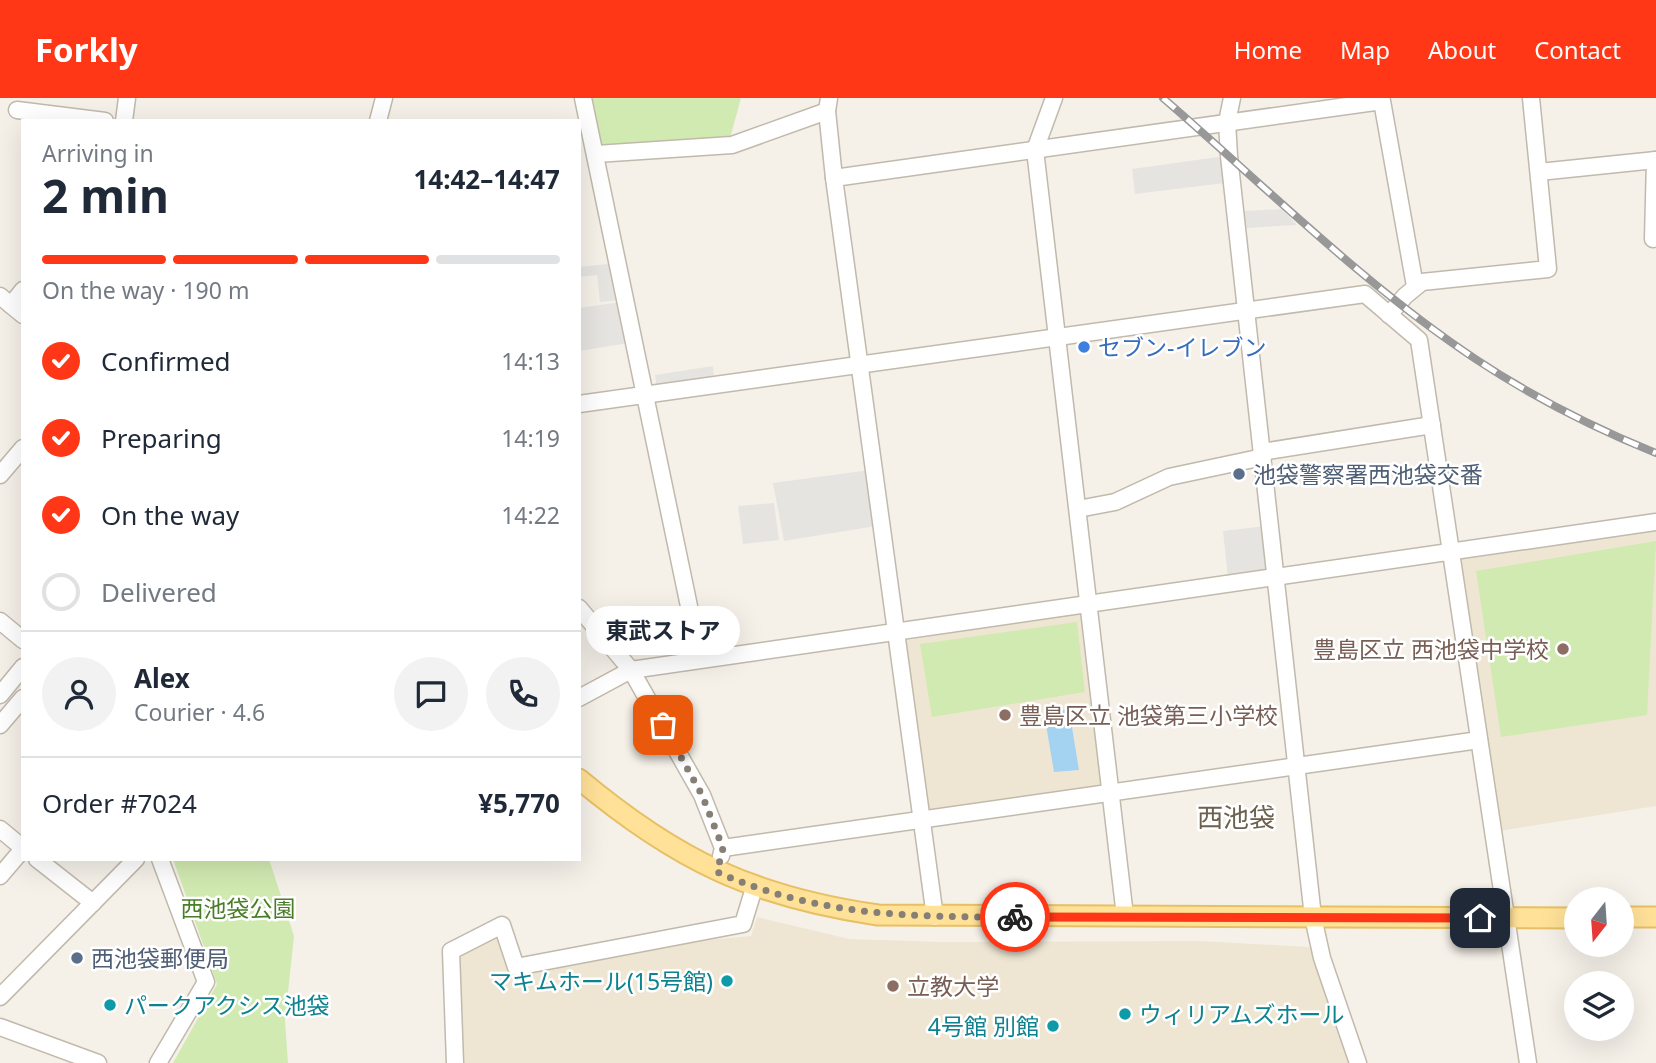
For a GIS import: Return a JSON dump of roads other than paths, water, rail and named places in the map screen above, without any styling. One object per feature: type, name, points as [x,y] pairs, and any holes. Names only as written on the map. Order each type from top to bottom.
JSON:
[{"type":"main road","points":[[581,781],[654,838],[717,872],[754,888],[845,910],[935,917],[1564,918]]},
{"type":"main road","points":[[1634,917],[1656,917]]},
{"type":"street","points":[[124,119],[127,98]]},
{"type":"street","points":[[379,119],[384,98]]},
{"type":"street","points":[[583,98],[700,659]]},
{"type":"street","points":[[1054,98],[1035,150],[1125,916]]},
{"type":"street","points":[[1232,98],[1227,122],[1245,310],[1298,764],[1313,917],[1322,958],[1358,1063]]},
{"type":"street","points":[[1389,315],[1415,286],[1422,282],[1548,269],[1531,98]]},
{"type":"street","points":[[834,178],[1384,102],[1415,286]]},
{"type":"street","points":[[596,154],[732,145],[828,104],[834,178],[935,917]]},
{"type":"street","points":[[17,110],[89,119]]},
{"type":"street","points":[[1539,172],[1656,160],[1653,239]]},
{"type":"street","points":[[581,404],[1365,294],[1419,340],[1528,1063]]},
{"type":"street","points":[[1077,509],[1115,502],[1169,477],[1263,455],[1432,425]]},
{"type":"street","points":[[0,475],[21,450]]},
{"type":"street","points":[[581,697],[631,670],[1090,606],[1656,522]]},
{"type":"street","points":[[581,610],[631,670],[702,795],[723,848],[717,872]]},
{"type":"street","points":[[0,621],[21,638]]},
{"type":"street","points":[[0,695],[21,669]]},
{"type":"street","points":[[0,725],[21,700]]},
{"type":"street","points":[[723,848],[1479,740]]},
{"type":"street","points":[[0,829],[21,846]]},
{"type":"street","points":[[0,876],[21,850]]},
{"type":"street","points":[[40,861],[93,903]]},
{"type":"street","points":[[0,997],[134,861]]},
{"type":"street","points":[[158,1063],[206,982],[161,861]]},
{"type":"street","points":[[454,1063],[451,951],[502,925],[516,967],[743,924],[754,888]]},
{"type":"street","points":[[0,1027],[97,1063]]},
{"type":"water","points":[[1069,709],[1079,770],[1054,772],[1044,713]]},
{"type":"railway","points":[[1163,98],[1355,268],[1436,331],[1498,374],[1542,399],[1656,453]]},
{"type":"place","name":"セブン-イレブン","points":[[1084,347]]},
{"type":"place","name":"池袋警察署西池袋交番","points":[[1239,474]]},
{"type":"place","name":"豊島区立 西池袋中学校","points":[[1563,649]]},
{"type":"place","name":"豊島区立 池袋第三小学校","points":[[1005,715]]},
{"type":"place","name":"東武ストア","points":[[663,725]]},
{"type":"place","name":"西池袋郵便局","points":[[77,958]]},
{"type":"place","name":"マキムホール(15号館)","points":[[727,981]]},
{"type":"place","name":"立教大学","points":[[893,986]]},
{"type":"place","name":"パークアクシス池袋","points":[[110,1005]]},
{"type":"place","name":"ウィリアムズホール","points":[[1125,1014]]},
{"type":"place","name":"4号館 別館","points":[[1053,1026]]},
{"type":"district","name":"西池袋","points":[[1236,817]]},
{"type":"park label","name":"西池袋公園","points":[[238,908]]}]
